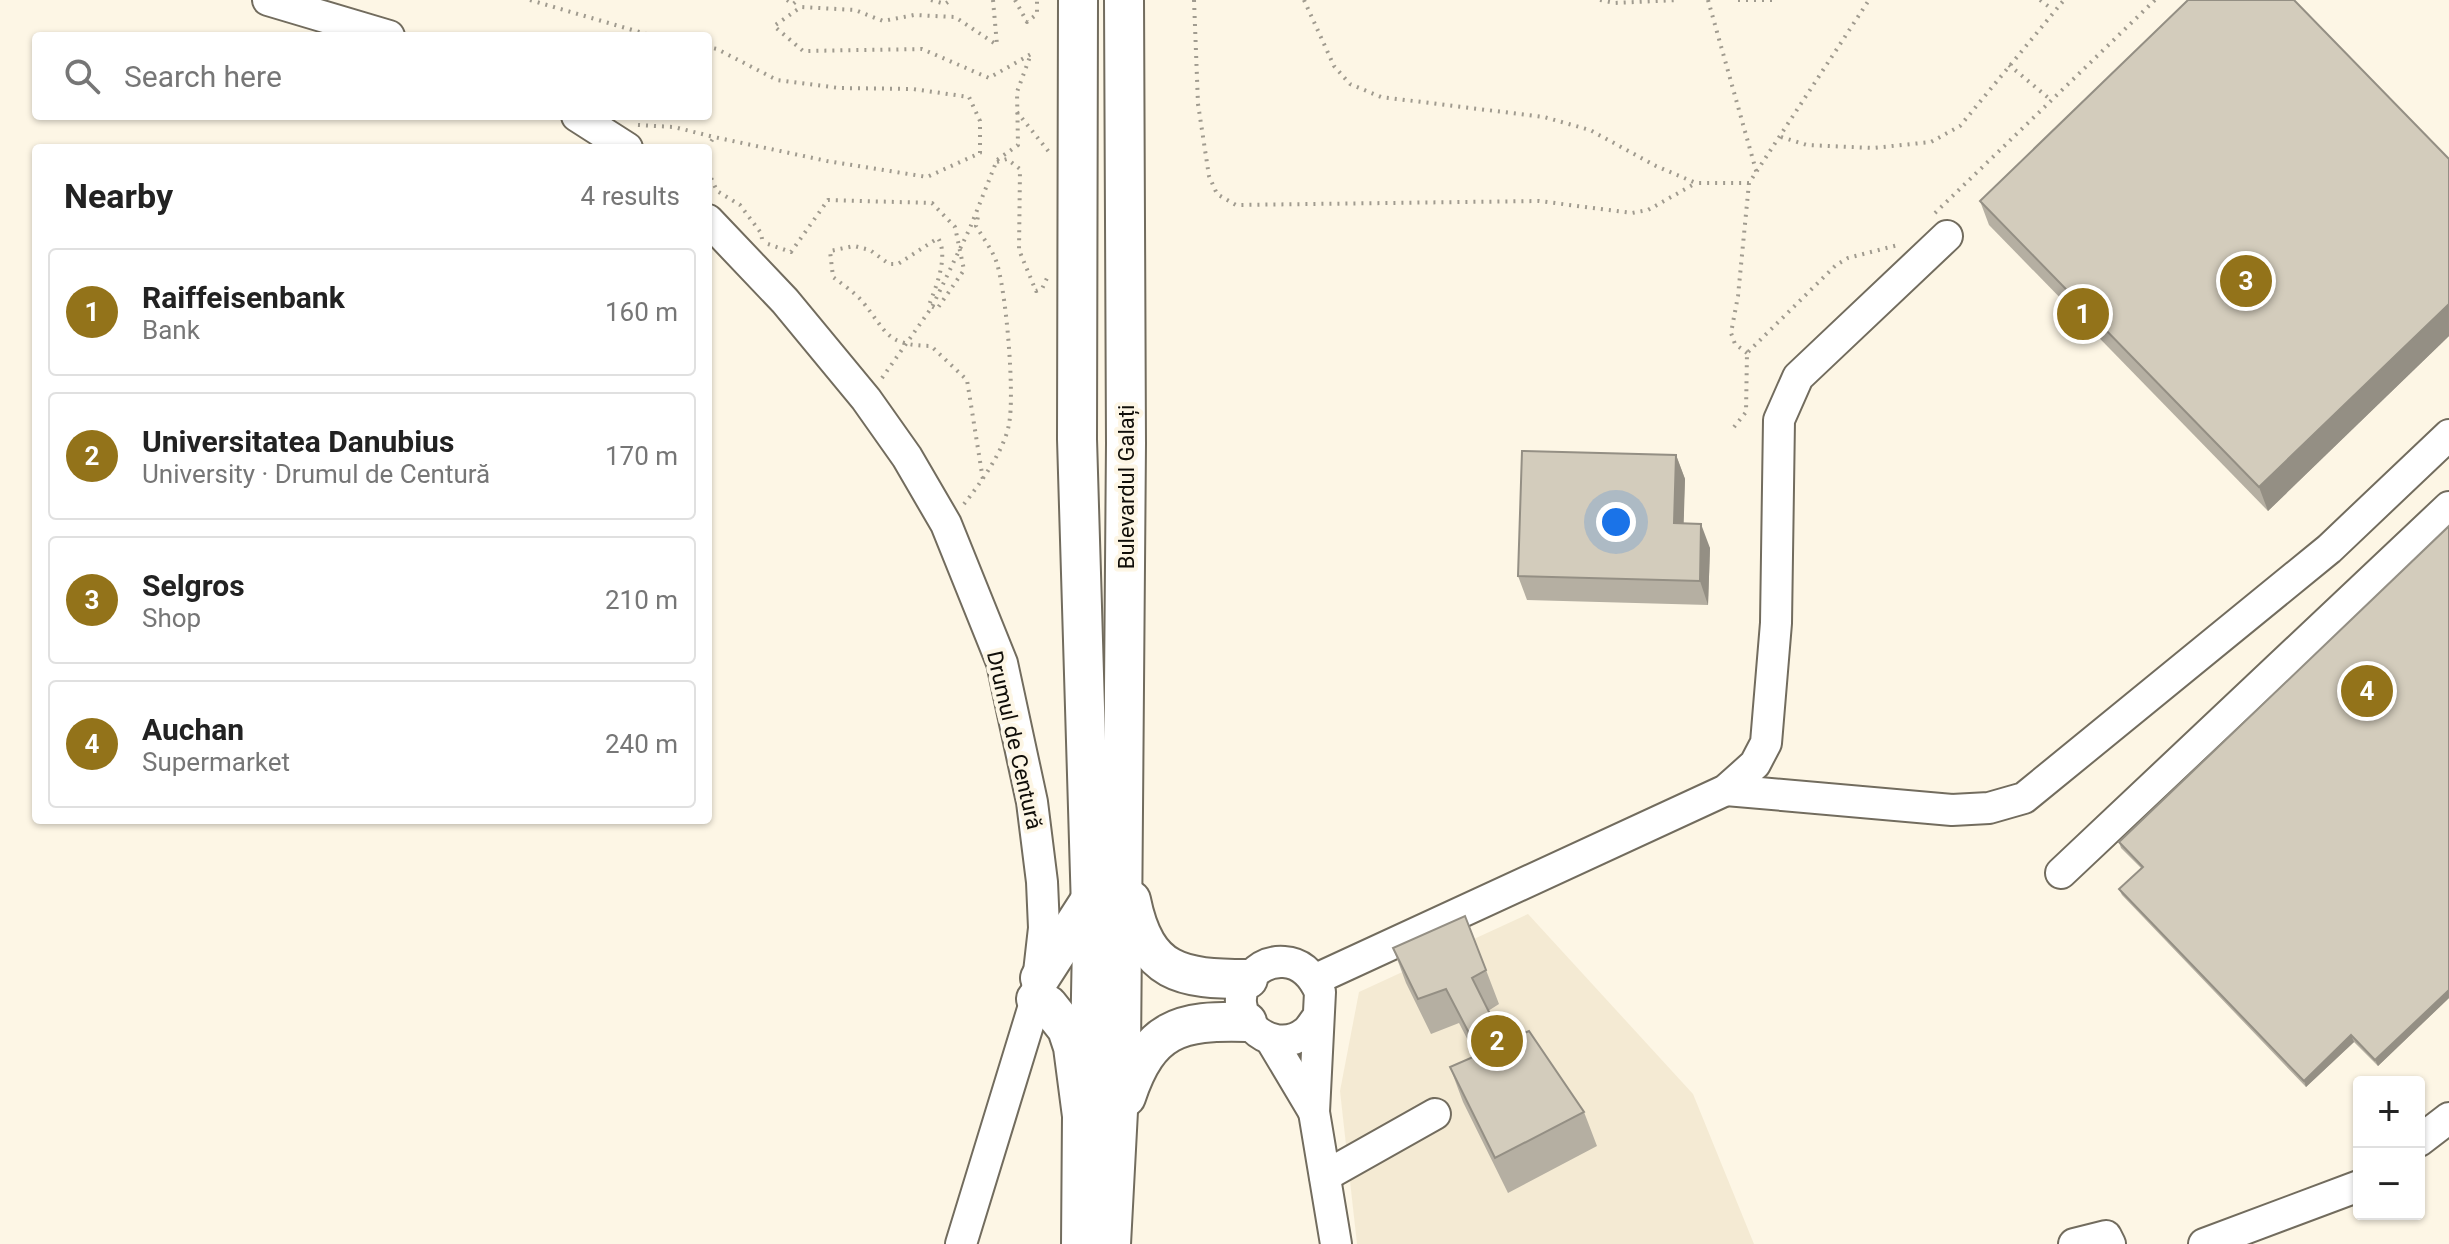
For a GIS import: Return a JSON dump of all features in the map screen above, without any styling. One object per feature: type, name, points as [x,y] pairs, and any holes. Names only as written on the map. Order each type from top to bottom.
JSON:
[{"type":"main road","name":"Bulevardul Galați","points":[[1078,0],[1077,439],[1092,942],[1090,1049],[1082,1116]]},
{"type":"main road","name":"Bulevardul Galați","points":[[1120,1114],[1126,443],[1124,0]]},
{"type":"main road","points":[[1122,862],[1134,915],[1150,950],[1170,968],[1192,977],[1248,979]]},
{"type":"main road","points":[[1081,1244],[1082,1116],[1073,1047],[1067,1029],[1038,989],[1091,899]]},
{"type":"main road","points":[[1111,1244],[1120,1114],[1133,1076],[1148,1051],[1164,1034],[1186,1024],[1214,1021],[1259,1031]]},
{"type":"street","points":[[268,0],[376,32]]},
{"type":"street","points":[[583,120],[620,143]]},
{"type":"street","name":"Drumul de Centură","points":[[712,224],[785,301],[866,399],[907,457],[946,524],[1002,663],[1032,802],[1044,928],[1038,989],[958,1238]]},
{"type":"street","points":[[1314,980],[1726,790],[1755,764],[1766,743],[1776,623],[1779,420],[1798,377],[1936,228]]},
{"type":"street","points":[[1726,790],[1952,810],[1989,808],[2024,798],[2329,549],[2449,435]]},
{"type":"street","points":[[2061,873],[2449,507]]},
{"type":"street","points":[[1314,1112],[1241,1008],[1242,993],[1248,979],[1259,968],[1274,962],[1289,962],[1304,968],[1314,980],[1321,1004],[1314,1112],[1336,1244]]},
{"type":"street","points":[[1259,1031],[1290,1040],[1307,1032],[1318,1017]]},
{"type":"street","points":[[1325,1176],[1435,1114]]},
{"type":"street","points":[[2425,1136],[2449,1118]]},
{"type":"street","points":[[2204,1244],[2353,1188]]},
{"type":"street","points":[[2074,1244],[2106,1236],[2110,1244]]},
{"type":"path","points":[[530,0],[639,32]]},
{"type":"path","points":[[787,0],[793,4],[798,0]]},
{"type":"path","points":[[931,0],[945,4],[951,0]]},
{"type":"path","points":[[866,399],[932,307],[981,203],[996,163],[1018,145],[1017,92],[1031,54],[989,78],[922,49],[803,51],[774,26],[801,7],[855,10],[883,21],[914,15],[955,17],[997,45],[993,0]]},
{"type":"path","points":[[1015,0],[1027,22],[1037,14],[1037,0]]},
{"type":"path","points":[[1194,0],[1198,104],[1209,176],[1217,194],[1236,205],[1539,201],[1632,213],[1648,210],[1696,183]]},
{"type":"path","points":[[1304,0],[1334,66],[1350,84],[1381,97],[1544,117],[1590,130],[1656,166],[1696,183],[1749,183]]},
{"type":"path","points":[[1600,0],[1615,3],[1678,0]]},
{"type":"path","points":[[1708,0],[1757,174]]},
{"type":"path","points":[[1738,0],[1773,0]]},
{"type":"path","points":[[1747,353],[1735,344],[1731,333],[1738,296],[1749,183],[1869,0]]},
{"type":"path","points":[[2040,0],[2052,9]]},
{"type":"path","points":[[1781,137],[1807,145],[1873,148],[1931,142],[1960,126],[2064,0]]},
{"type":"path","points":[[1936,228],[2051,100],[2155,0]]},
{"type":"path","points":[[620,143],[633,125],[674,127],[827,161],[927,177],[980,153],[980,121],[969,97],[913,89],[839,88],[777,80],[712,48]]},
{"type":"path","points":[[2009,65],[2051,100]]},
{"type":"path","points":[[1017,112],[1051,154]]},
{"type":"path","points":[[710,144],[714,137]]},
{"type":"path","points":[[996,163],[1007,159],[1020,169],[1019,250],[1036,291],[1042,289],[1049,274]]},
{"type":"path","points":[[712,180],[717,191],[740,205],[761,233],[763,243],[791,252],[828,200],[932,203],[955,227],[964,270],[937,309],[929,305],[938,283],[942,245],[938,238],[898,264],[889,264],[870,250],[854,246],[830,251],[833,277],[861,300],[881,330],[906,345],[931,346],[967,380],[983,480]]},
{"type":"path","points":[[946,524],[983,480],[1009,425],[1005,300],[996,259],[976,226],[981,203]]},
{"type":"path","points":[[1734,427],[1746,412],[1747,353],[1836,265],[1848,258],[1903,243]]},
{"type":"shaded area","points":[[1528,914],[1693,1094],[1754,1244],[1357,1244],[1340,1091],[1359,992]]},
{"type":"building","points":[[2188,0],[2294,0],[2449,159],[2449,304],[2259,487],[1980,201]]},
{"type":"building","points":[[1522,451],[1676,455],[1674,523],[1701,524],[1700,581],[1518,576]]},
{"type":"building","points":[[2449,526],[2449,990],[2375,1060],[2351,1035],[2304,1081],[2119,889],[2143,867],[2119,842]]},
{"type":"building","points":[[1465,916],[1486,970],[1472,978],[1504,1042],[1529,1031],[1584,1112],[1495,1158],[1450,1067],[1480,1054],[1446,989],[1418,999],[1393,948]]},
{"type":"place","name":"Selgros","points":[[2246,281]]},
{"type":"place","name":"Raiffeisenbank","points":[[2083,314]]},
{"type":"place","name":"Auchan","points":[[2367,691]]},
{"type":"place","name":"Universitatea Danubius","points":[[1497,1041]]}]
